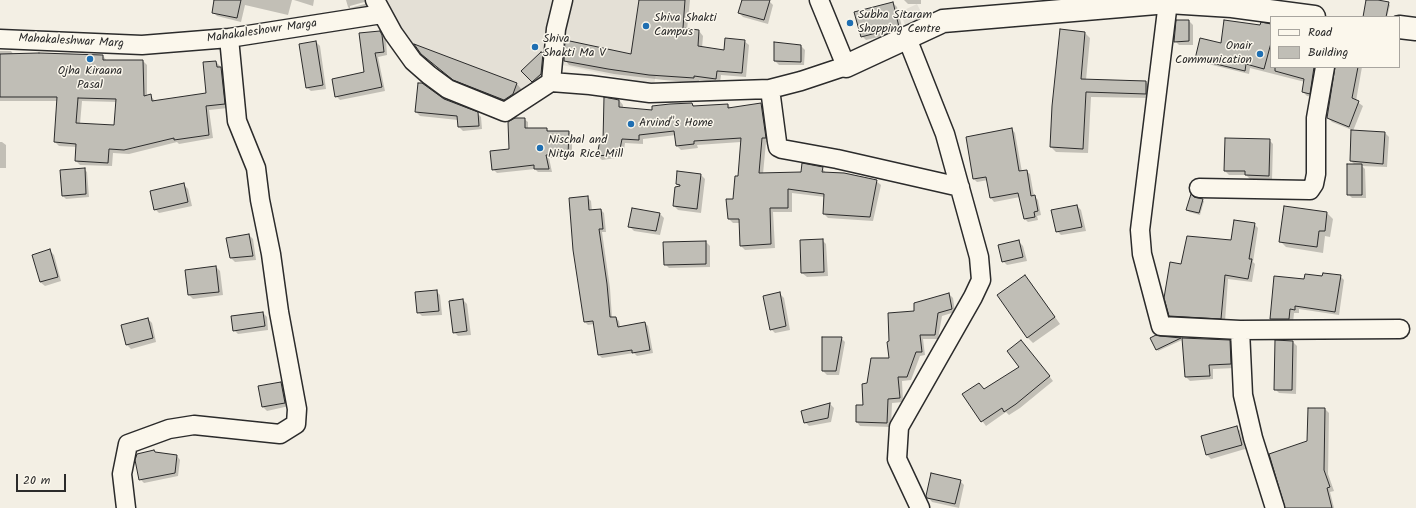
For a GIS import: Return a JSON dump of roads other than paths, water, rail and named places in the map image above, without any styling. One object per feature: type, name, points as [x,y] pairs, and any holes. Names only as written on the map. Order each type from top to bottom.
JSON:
[{"type":"main road","points":[[846,66],[943,21],[1168,2],[1234,2],[1309,16]]},
{"type":"main road","points":[[1400,27],[1416,29]]},
{"type":"street","points":[[551,82],[556,29],[563,0]]},
{"type":"street","points":[[379,7],[393,33],[413,61],[429,75],[448,89],[505,112],[551,82],[590,85],[650,93],[770,89],[801,81],[846,66],[819,0]]},
{"type":"street","points":[[1168,2],[1140,230],[1142,254],[1161,326],[1240,330],[1400,329]]},
{"type":"street","name":"Mahakaleshowr Marga","points":[[142,45],[229,38],[379,7]]},
{"type":"street","name":"Mahakaleshwar Marg","points":[[0,38],[142,45]]},
{"type":"street","points":[[126,508],[122,474],[128,444],[169,430],[194,425],[280,434],[296,424],[297,409],[279,312],[271,254],[260,200],[256,168],[237,121],[229,38]]},
{"type":"street","points":[[907,38],[945,134],[979,257],[981,280],[974,297],[899,427],[897,459],[920,508]]},
{"type":"street","points":[[1198,188],[1310,190],[1314,184],[1316,174],[1316,118],[1324,68]]},
{"type":"street","points":[[770,89],[778,147],[960,187]]},
{"type":"street","points":[[1240,330],[1243,395],[1253,438],[1275,508]]},
{"type":"place","name":"Subha Sitaram Shopping Centre","points":[[850,23]]},
{"type":"place","name":"Shiva Shakti Campus","points":[[646,26]]},
{"type":"place","name":"Shiva Shakti Ma V","points":[[535,47]]},
{"type":"place","name":"Onair Communication","points":[[1260,54]]},
{"type":"place","name":"Ojha Kiraana Pasal","points":[[90,59]]},
{"type":"place","name":"Arvind\"s Home","points":[[631,124]]},
{"type":"place","name":"Nischal and Nitya Rice Mill","points":[[540,148]]}]
